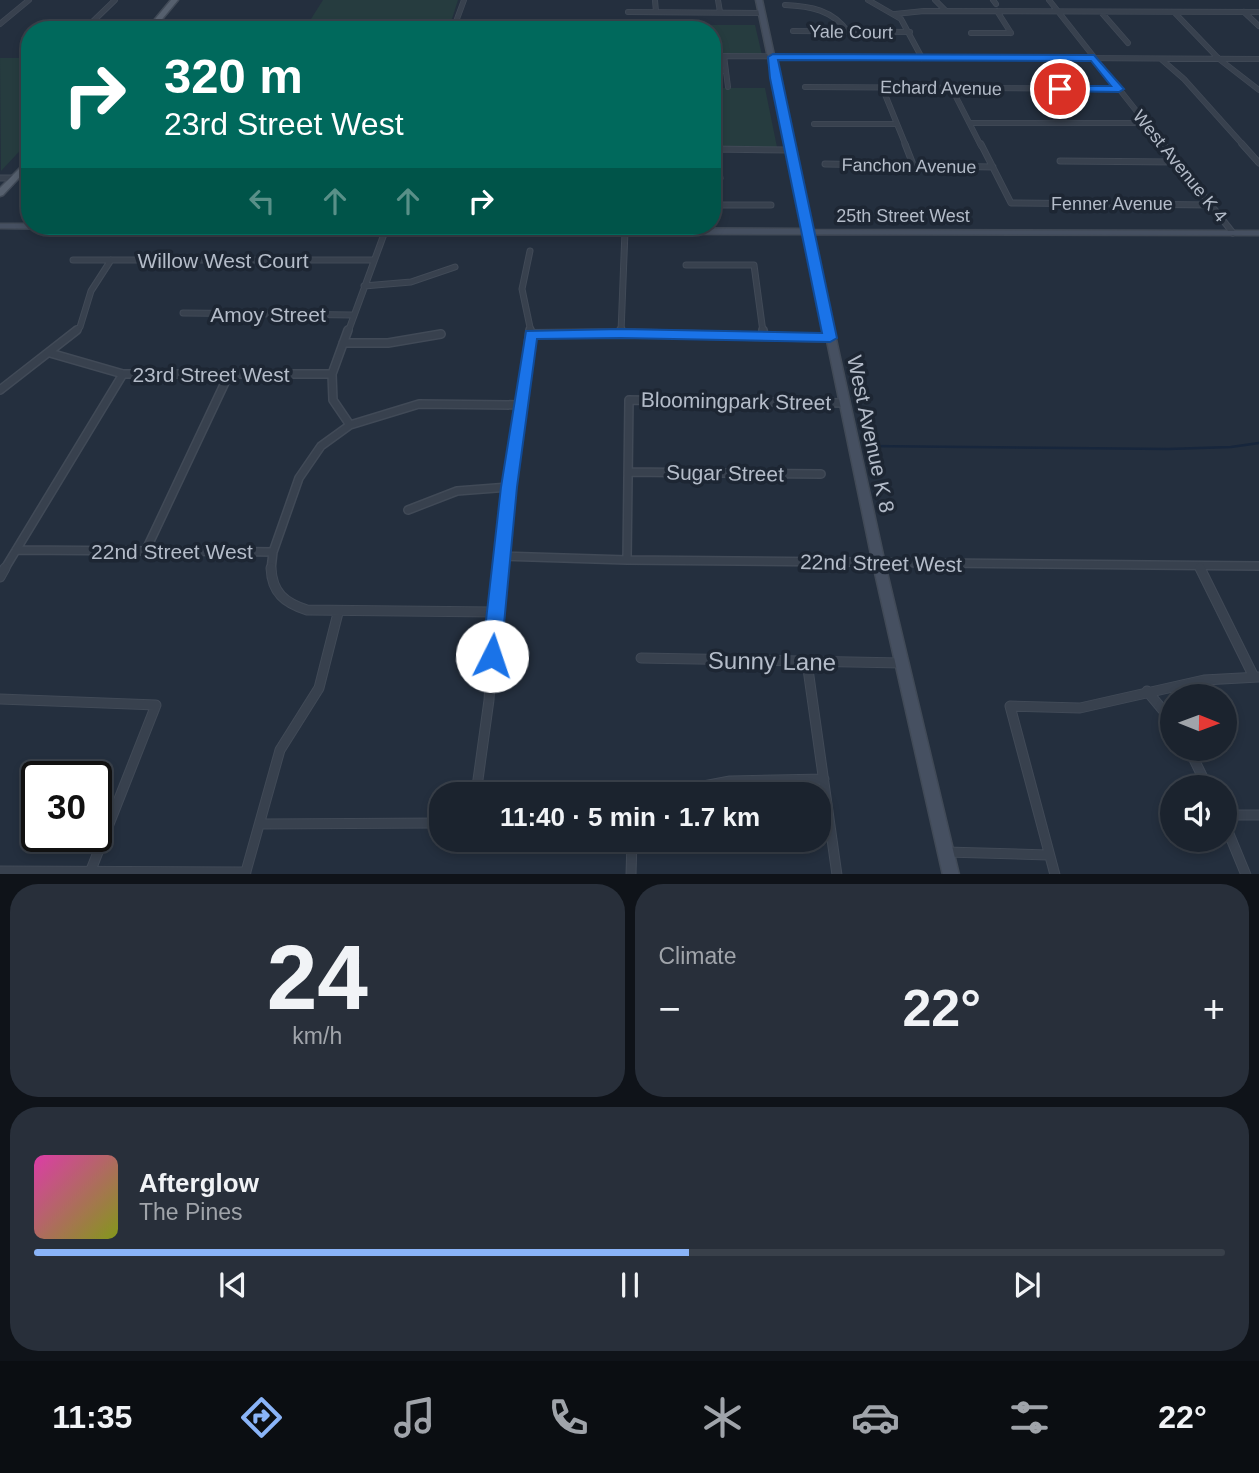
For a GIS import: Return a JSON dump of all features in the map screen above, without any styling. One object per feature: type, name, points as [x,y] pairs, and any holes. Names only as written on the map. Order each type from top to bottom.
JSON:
[{"type":"main road","points":[[157,21],[175,0]]},
{"type":"main road","points":[[0,193],[21,170]]},
{"type":"street","points":[[0,24],[29,0]]},
{"type":"street","points":[[93,21],[115,0]]},
{"type":"street","points":[[456,21],[464,0]]},
{"type":"street","points":[[655,0],[656,12]]},
{"type":"street","points":[[718,0],[720,12]]},
{"type":"street","name":"West Avenue K 8","points":[[759,0],[879,564],[951,874]]},
{"type":"street","points":[[868,0],[895,14],[910,32],[922,58]]},
{"type":"street","points":[[936,0],[946,11]]},
{"type":"street","name":"West Avenue K 4","points":[[1049,0],[1233,233]]},
{"type":"street","points":[[785,5],[823,11],[842,22],[848,32]]},
{"type":"street","points":[[895,14],[946,11],[1259,12]]},
{"type":"street","points":[[971,33],[1011,33],[997,11]]},
{"type":"street","points":[[628,12],[762,13]]},
{"type":"street","points":[[1101,12],[1128,43]]},
{"type":"street","points":[[1174,12],[1219,59],[1259,90]]},
{"type":"street","points":[[1243,12],[1259,26]]},
{"type":"street","name":"Yale Court","points":[[793,31],[910,32]]},
{"type":"street","points":[[728,87],[724,56],[1259,59]]},
{"type":"street","points":[[1161,58],[1184,79],[1259,163]]},
{"type":"street","points":[[721,71],[726,71]]},
{"type":"street","name":"Echard Avenue","points":[[805,87],[1119,89]]},
{"type":"street","points":[[883,87],[914,167]]},
{"type":"street","points":[[952,89],[993,167]]},
{"type":"street","points":[[970,123],[1146,123]]},
{"type":"street","points":[[814,124],[897,124]]},
{"type":"street","points":[[721,149],[791,150]]},
{"type":"street","points":[[1060,161],[1176,162]]},
{"type":"street","name":"Fanchon Avenue","points":[[825,164],[993,167]]},
{"type":"street","name":"Fenner Avenue","points":[[993,167],[1012,203],[1213,205]]},
{"type":"street","points":[[0,178],[14,178]]},
{"type":"street","points":[[721,205],[771,205]]},
{"type":"street","name":"25th Street West","points":[[0,226],[21,226]]},
{"type":"street","name":"25th Street West","points":[[721,232],[1259,233]]},
{"type":"street","points":[[350,425],[333,400],[332,374],[383,235]]},
{"type":"street","points":[[621,333],[625,235]]},
{"type":"street","points":[[478,782],[489,700],[494,612],[531,334],[522,289],[530,251]]},
{"type":"street","name":"Willow West Court","points":[[73,260],[372,260]]},
{"type":"street","points":[[0,390],[80,327],[91,291],[111,260]]},
{"type":"street","points":[[685,265],[754,265],[764,336]]},
{"type":"street","points":[[364,286],[396,286],[425,281],[455,268]]},
{"type":"street","name":"Amoy Street","points":[[183,313],[354,315]]},
{"type":"street","points":[[531,334],[621,333],[830,338]]},
{"type":"street","points":[[344,343],[388,343],[441,334]]},
{"type":"street","name":"23rd Street West","points":[[50,353],[123,374],[332,374]]},
{"type":"street","points":[[0,578],[123,374]]},
{"type":"street","points":[[145,552],[229,374]]},
{"type":"street","name":"Bloomingpark Street","points":[[628,472],[629,400],[844,403]]},
{"type":"street","points":[[273,552],[299,478],[321,446],[350,425],[419,404],[521,405]]},
{"type":"street","points":[[627,561],[628,472]]},
{"type":"street","name":"Sugar Street","points":[[628,472],[821,474]]},
{"type":"street","points":[[408,510],[463,488],[509,487]]},
{"type":"street","name":"22nd Street West","points":[[16,550],[273,552],[269,576],[284,600],[307,610],[338,613],[379,610],[494,612]]},
{"type":"street","name":"22nd Street West","points":[[503,556],[627,561],[1259,566]]},
{"type":"street","points":[[1055,874],[1010,706],[1080,708],[1204,680],[1257,677],[1199,566]]},
{"type":"street","points":[[0,871],[90,874],[245,873],[280,750],[319,688],[338,613]]},
{"type":"street","name":"Sunny Lane","points":[[641,658],[902,663]]},
{"type":"street","points":[[807,662],[837,874]]},
{"type":"street","points":[[1147,691],[1160,707]]},
{"type":"street","points":[[0,699],[156,705],[90,874]]},
{"type":"street","points":[[725,782],[824,779]]},
{"type":"street","points":[[1237,814],[1259,815]]},
{"type":"street","points":[[260,824],[429,823]]},
{"type":"street","points":[[631,874],[632,852]]},
{"type":"street","points":[[946,852],[1048,855]]},
{"type":"street","points":[[1237,852],[1246,874]]},
{"type":"green space","points":[[323,0],[458,0],[451,21],[310,21]]},
{"type":"green space","points":[[721,25],[755,25],[762,55],[721,55]]},
{"type":"green space","points":[[0,58],[21,58],[21,150],[1,171]]},
{"type":"green space","points":[[721,88],[765,88],[777,147],[721,147]]},
{"type":"waterway","points":[[867,446],[1168,449],[1231,447],[1259,443]]},
{"type":"route","points":[[492,656],[494,612],[503,556],[509,487],[531,334],[621,333],[830,338],[775,78],[773,57],[1094,58],[1119,89],[1060,89]]}]
